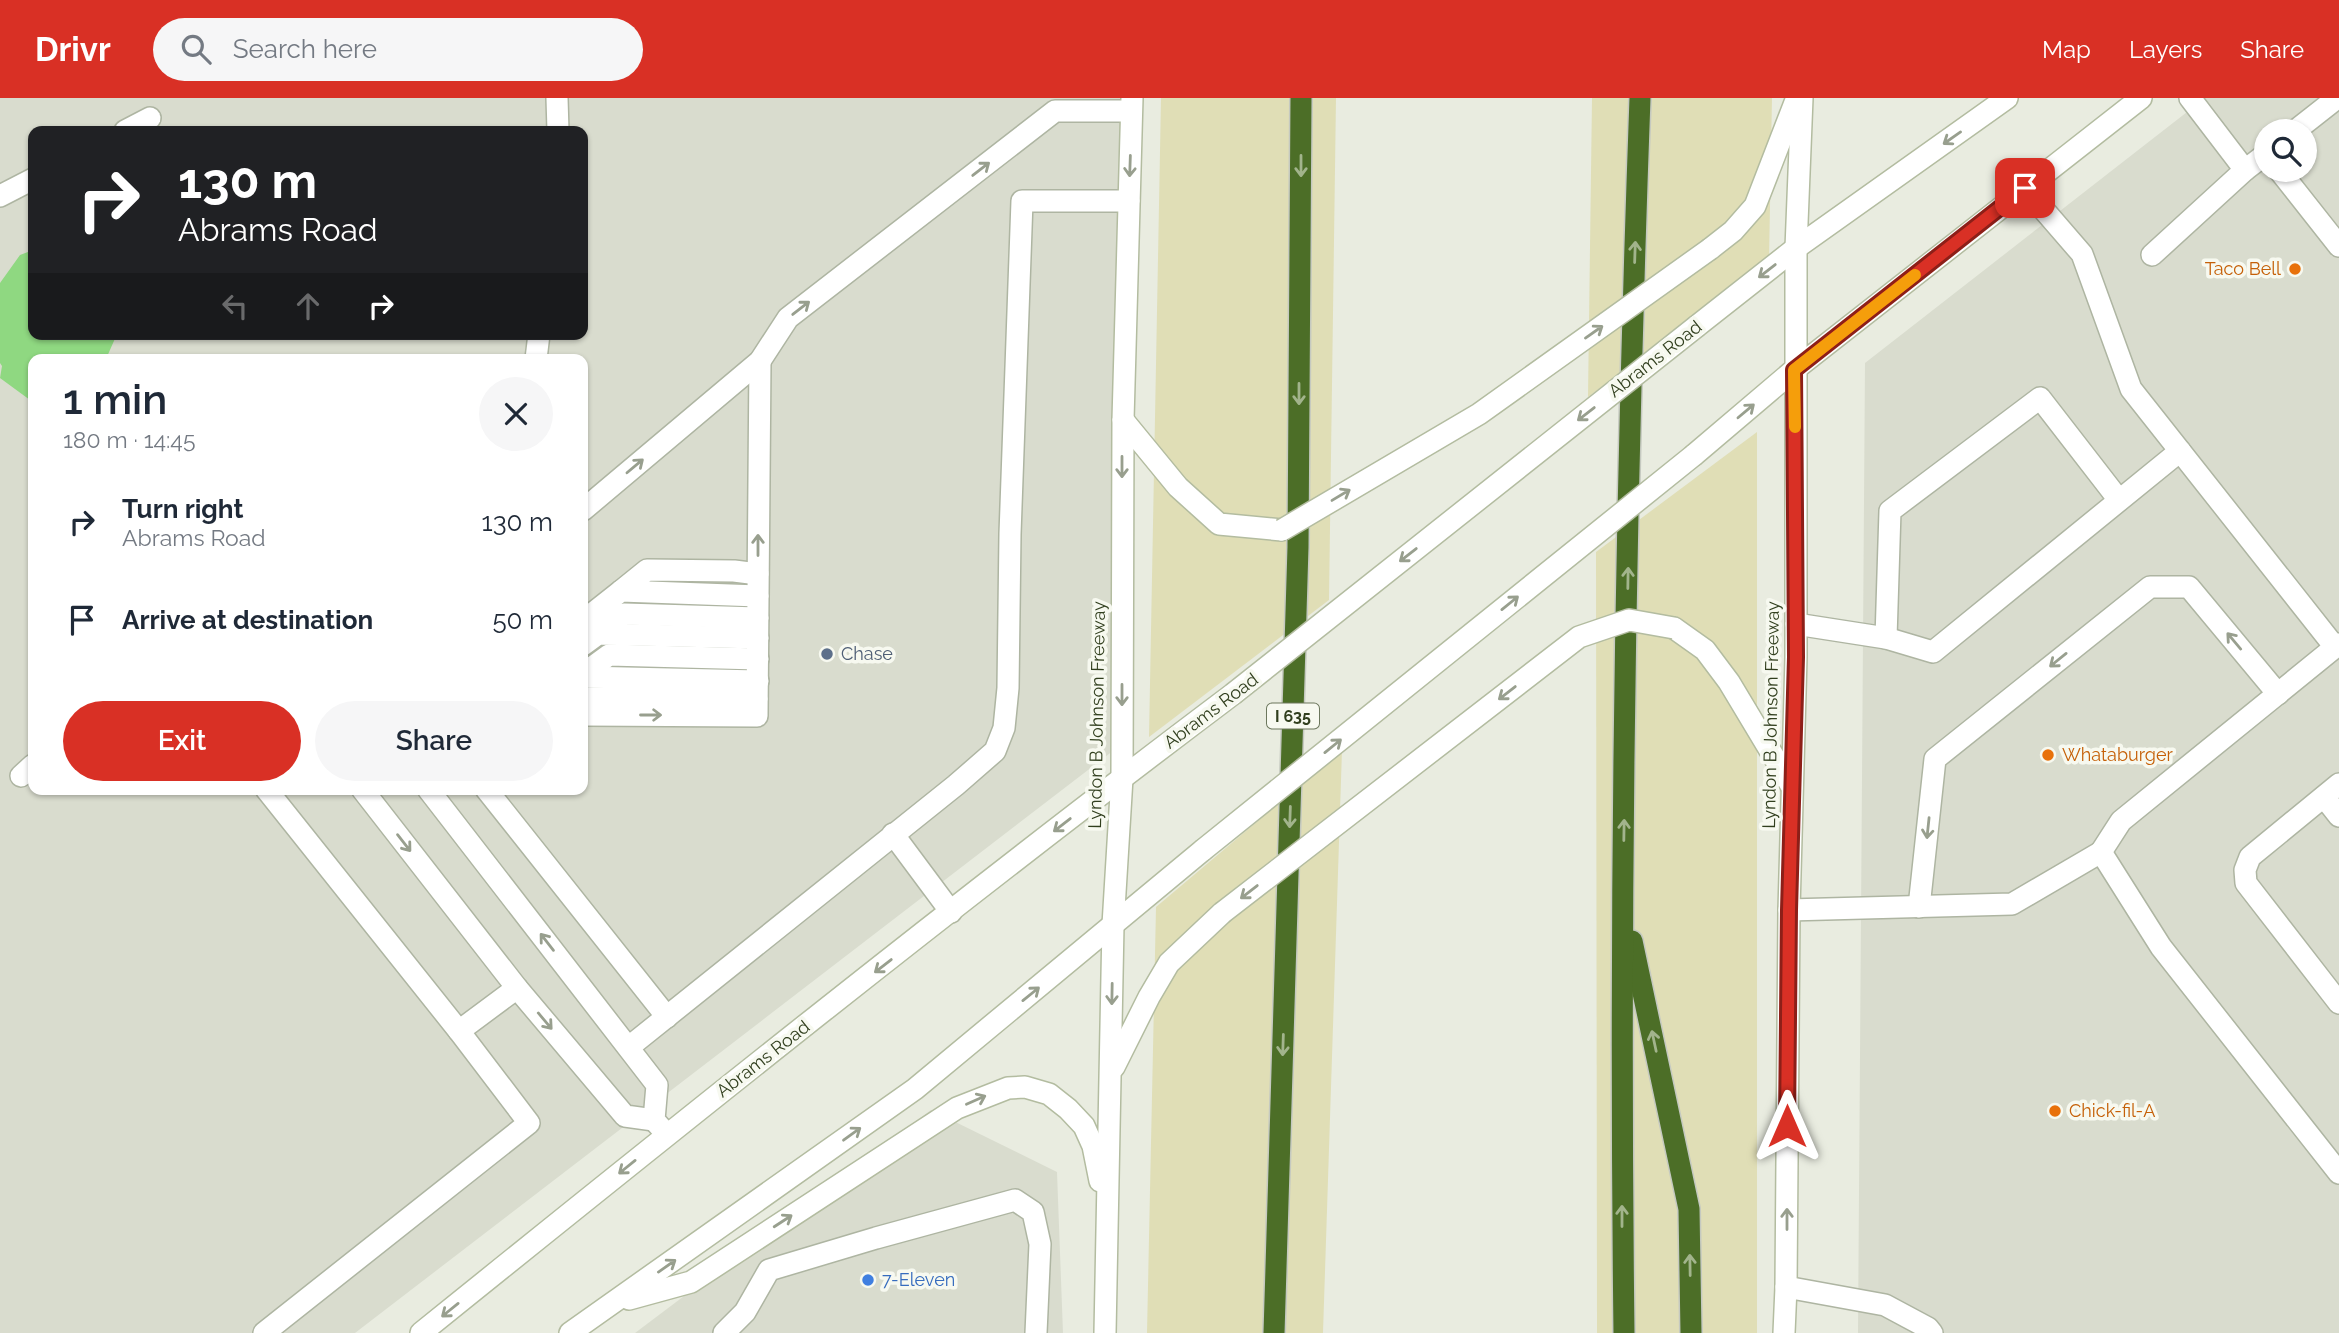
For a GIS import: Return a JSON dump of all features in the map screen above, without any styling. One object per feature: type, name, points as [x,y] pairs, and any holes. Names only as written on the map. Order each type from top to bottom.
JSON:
[{"type":"highway","name":"I 635","points":[[1274,1333],[1298,547],[1301,98]]},
{"type":"highway","points":[[1624,1333],[1623,898],[1640,98]]},
{"type":"highway","points":[[1623,898],[1689,1209],[1691,1333]]},
{"type":"main road","points":[[557,98],[558,126]]},
{"type":"main road","points":[[1122,420],[1178,487],[1219,524],[1282,530],[1479,414],[1733,231],[1755,206],[1800,98]]},
{"type":"main road","name":"Lyndon B Johnson Freeway","points":[[1784,1333],[1789,910],[1796,624],[1794,370],[1800,98]]},
{"type":"main road","name":"Abrams Road","points":[[421,1333],[660,1128],[951,912],[1233,694],[1796,248],[2007,98]]},
{"type":"main road","points":[[570,1333],[915,1089],[1203,850],[1693,455],[1794,370],[2141,98]]},
{"type":"main road","points":[[2190,98],[2245,170]]},
{"type":"main road","points":[[2310,119],[2337,98]]},
{"type":"main road","points":[[588,506],[760,362],[788,318],[1055,111],[1131,104]]},
{"type":"main road","name":"Lyndon B Johnson Freeway","points":[[1105,1333],[1114,925],[1122,778],[1122,420],[1131,104]]},
{"type":"main road","points":[[135,126],[150,118]]},
{"type":"main road","points":[[2152,255],[2254,163]]},
{"type":"main road","points":[[0,196],[28,182]]},
{"type":"main road","points":[[2288,182],[2339,246]]},
{"type":"main road","points":[[1789,910],[2012,904],[2101,852],[2121,821],[2337,645],[2131,388],[2082,254],[2025,188]]},
{"type":"main road","points":[[629,1047],[995,751],[1004,728],[1008,688],[1010,534],[1022,201],[1129,201]]},
{"type":"main road","points":[[588,715],[757,716],[760,362]]},
{"type":"main road","points":[[1886,638],[1890,511],[2040,398],[2119,500]]},
{"type":"main road","points":[[1796,624],[1886,638],[1933,652],[2180,451]]},
{"type":"main road","points":[[588,633],[621,591],[647,570],[734,571],[758,574]]},
{"type":"main road","points":[[1919,907],[1935,759],[2150,587],[2189,587],[2278,694]]},
{"type":"main road","points":[[621,591],[758,596]]},
{"type":"main road","points":[[1111,1075],[1169,963],[1222,913],[1579,637],[1629,620],[1674,628],[1705,650],[1729,682],[1792,786]]},
{"type":"main road","points":[[588,633],[758,638]]},
{"type":"main road","points":[[588,671],[609,655],[758,638]]},
{"type":"main road","points":[[588,675],[757,690]]},
{"type":"main road","points":[[588,698],[757,690]]},
{"type":"main road","points":[[2339,816],[2332,791],[2250,857],[2245,870],[2246,883],[2339,1003]]},
{"type":"main road","points":[[264,1333],[529,1123],[460,1031],[271,795]]},
{"type":"main road","points":[[367,795],[517,988],[625,1116],[660,1128],[657,1085],[433,795]]},
{"type":"main road","points":[[491,795],[667,1017]]},
{"type":"main road","points":[[893,834],[951,912]]},
{"type":"main road","points":[[2101,852],[2161,947],[2339,1173]]},
{"type":"main road","points":[[460,1031],[517,988]]},
{"type":"main road","points":[[614,1303],[691,1282],[957,1108],[1008,1088],[1026,1087],[1049,1094],[1084,1126],[1093,1146],[1108,1219]]},
{"type":"main road","points":[[724,1333],[745,1312],[769,1270],[1015,1200],[1033,1212],[1040,1244],[1036,1333]]},
{"type":"main road","points":[[752,1241],[769,1270]]},
{"type":"main road","points":[[1786,1287],[1885,1305],[1933,1333]]},
{"type":"shaded area","points":[[0,98],[1132,98],[1118,747],[355,1333],[0,1333]]},
{"type":"shaded area","points":[[1161,98],[1336,98],[1329,600],[1149,737]]},
{"type":"shaded area","points":[[1592,98],[1772,98],[1769,261],[1588,397]]},
{"type":"shaded area","points":[[2205,98],[2339,98],[2339,1333],[1858,1333],[1865,363]]},
{"type":"shaded area","points":[[28,252],[28,340],[114,340],[108,354],[28,354],[28,399],[0,378],[0,283],[20,255]]},
{"type":"shaded area","points":[[1757,432],[1757,1333],[1597,1333],[1596,552]]},
{"type":"shaded area","points":[[1342,750],[1323,1333],[1147,1333],[1156,907]]},
{"type":"shaded area","points":[[931,1110],[1057,1172],[1063,1333],[635,1333]]},
{"type":"slow traffic","points":[[1795,427],[1794,370],[1915,275]]},
{"type":"place","name":"Taco Bell","points":[[2295,269]]},
{"type":"place","name":"Chase","points":[[827,654]]},
{"type":"place","name":"Whataburger","points":[[2048,755]]},
{"type":"place","name":"Chick-fil-A","points":[[2055,1111]]},
{"type":"place","name":"7-Eleven","points":[[868,1280]]},
{"type":"route","points":[[1787,1126],[1789,910],[1796,657],[1794,370],[2025,188]]}]
